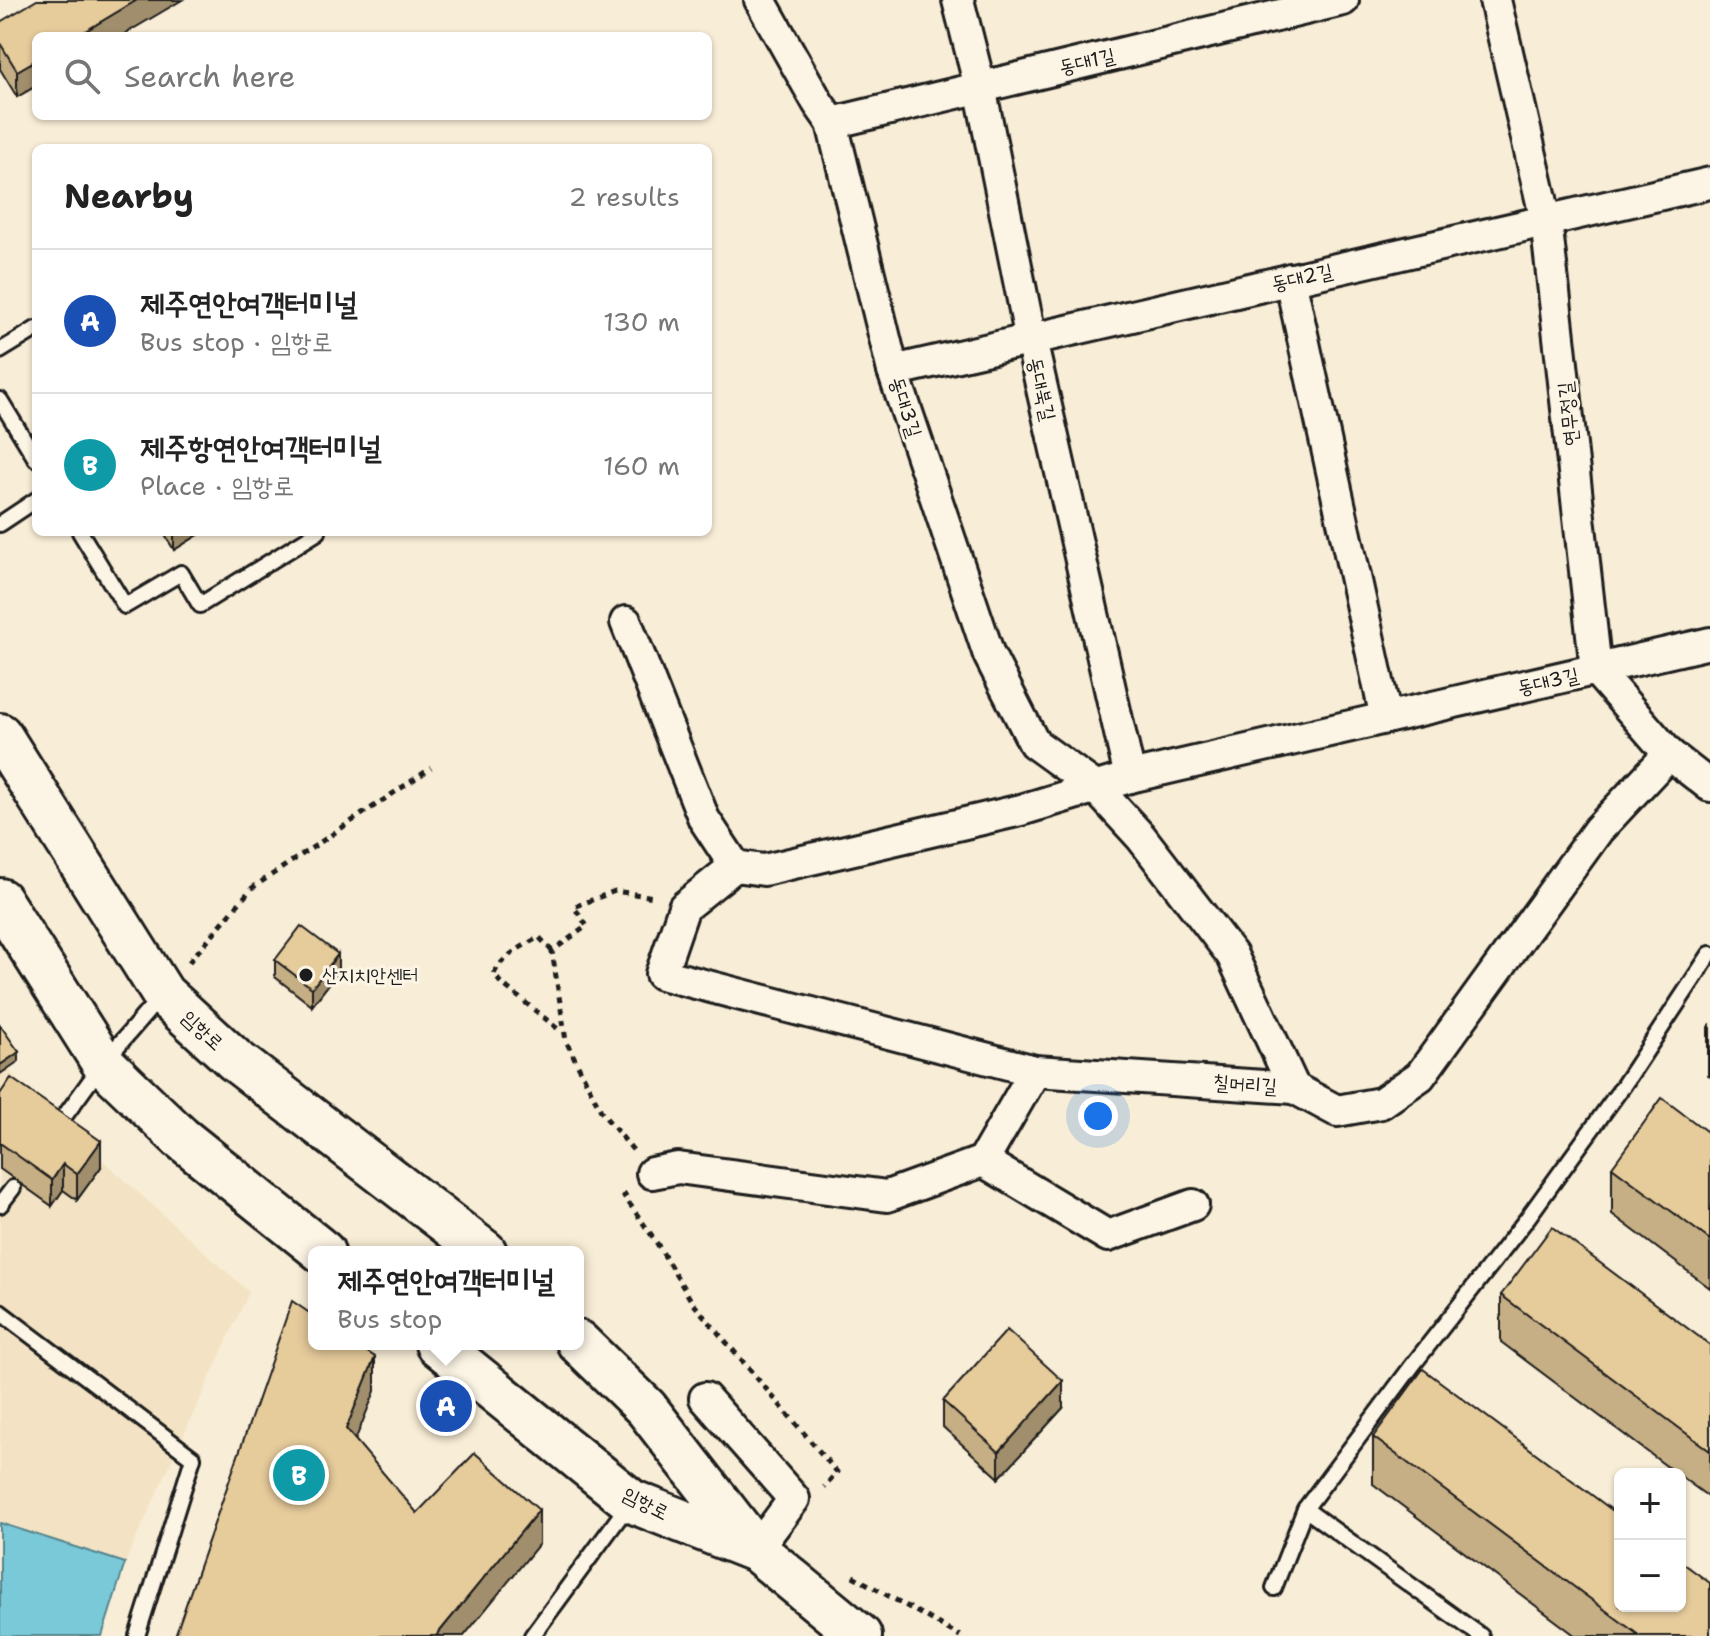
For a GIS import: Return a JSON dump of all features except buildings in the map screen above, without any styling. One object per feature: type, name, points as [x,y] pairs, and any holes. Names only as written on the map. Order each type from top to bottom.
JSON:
[{"type":"main road","name":"임항로","points":[[0,735],[163,994],[235,1060],[477,1246]]},
{"type":"main road","points":[[0,900],[103,1063],[180,1137],[316,1246]]},
{"type":"main road","name":"임항로","points":[[584,1348],[646,1408],[756,1550],[860,1636]]},
{"type":"main road","name":"임항로","points":[[444,1350],[631,1501],[756,1550]]},
{"type":"street","name":"동대3길","points":[[760,0],[832,123],[893,371],[989,655],[1034,743],[1095,787]]},
{"type":"street","name":"동대북길","points":[[958,0],[980,87],[1031,340],[1130,777]]},
{"type":"street","name":"동대1길","points":[[832,123],[1343,0]]},
{"type":"street","name":"연무정길","points":[[1495,0],[1546,220],[1596,670]]},
{"type":"street","name":"동대2길","points":[[893,371],[1710,183]]},
{"type":"street","points":[[1290,279],[1386,718]]},
{"type":"street","points":[[626,622],[704,819],[735,866]]},
{"type":"street","name":"동대3길","points":[[735,866],[764,870],[1021,810],[1130,777],[1710,643]]},
{"type":"street","points":[[1596,670],[1669,754],[1710,786]]},
{"type":"street","name":"칠머리길","points":[[735,866],[684,907],[661,974],[1035,1071],[1294,1088],[1337,1111],[1381,1103],[1420,1076],[1598,830],[1669,754]]},
{"type":"street","points":[[1095,787],[1141,837],[1232,955],[1294,1088]]},
{"type":"street","points":[[652,1173],[678,1168],[887,1196],[983,1161],[1035,1071]]},
{"type":"street","points":[[983,1161],[1108,1236],[1193,1205]]},
{"type":"street","points":[[705,1398],[794,1499],[756,1550]]},
{"type":"lane","points":[[0,351],[32,331]]},
{"type":"lane","points":[[0,400],[32,452]]},
{"type":"lane","points":[[0,524],[32,503]]},
{"type":"lane","points":[[82,536],[125,606],[181,573],[200,605],[312,536]]},
{"type":"lane","points":[[1274,1588],[1305,1509],[1535,1208],[1623,1086],[1710,954]]},
{"type":"lane","points":[[56,1128],[103,1063],[163,994]]},
{"type":"lane","points":[[0,1205],[13,1188]]},
{"type":"lane","points":[[0,1312],[193,1458],[137,1636]]},
{"type":"lane","points":[[532,1636],[631,1501]]},
{"type":"lane","points":[[1305,1509],[1481,1636]]},
{"type":"path","points":[[163,994],[252,888],[431,768]]},
{"type":"path","points":[[552,951],[587,926],[574,907],[615,891],[653,896]]},
{"type":"path","points":[[558,1029],[494,974],[508,955],[539,937],[552,951],[566,1041],[602,1113],[652,1173],[624,1196],[692,1302],[837,1472],[816,1495]]},
{"type":"path","points":[[853,1576],[960,1636]]},
{"type":"shaded area","points":[[0,1055],[21,1087],[249,1292],[125,1563],[0,1523]]},
{"type":"water","points":[[0,1523],[125,1563],[102,1636],[0,1636]]},
{"type":"place","name":"산지치안센터","points":[[306,975]]},
{"type":"place","name":"제주연안여객터미널","points":[[446,1406]]},
{"type":"place","name":"제주항연안여객터미널","points":[[299,1475]]}]
